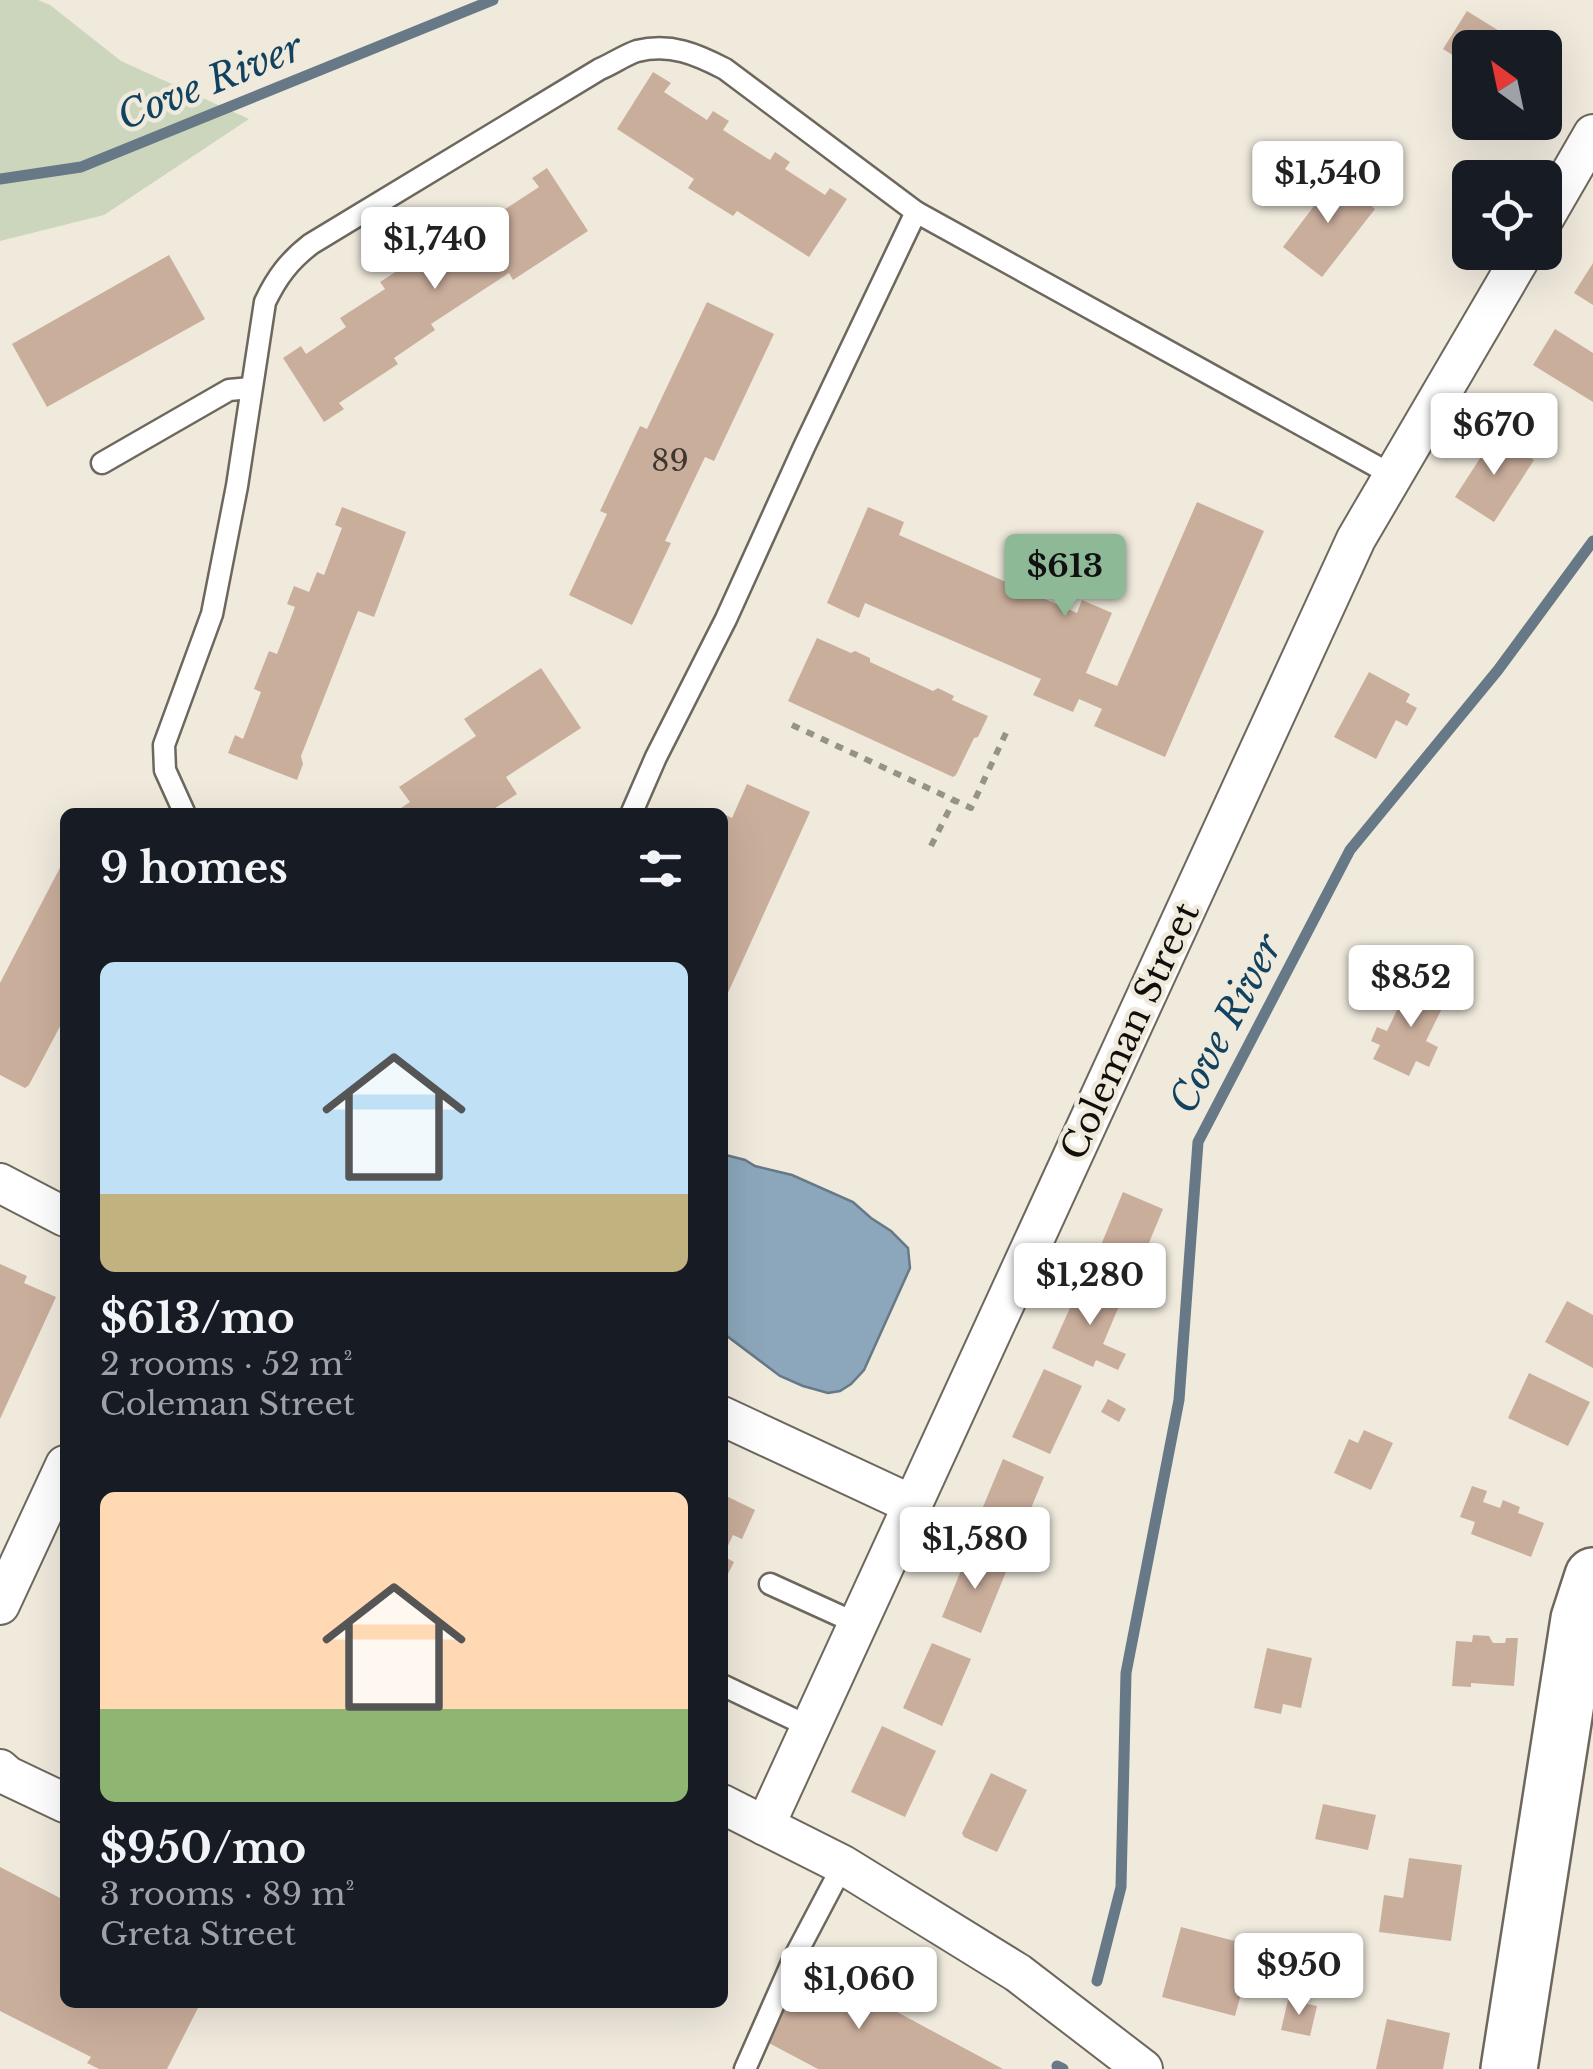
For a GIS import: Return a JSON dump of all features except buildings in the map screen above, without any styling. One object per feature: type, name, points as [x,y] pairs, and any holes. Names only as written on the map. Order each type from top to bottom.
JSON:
[{"type":"main road","points":[[1509,2069],[1579,1619],[1593,1576]]},
{"type":"street","points":[[1562,187],[1593,134]]},
{"type":"street","name":"Coleman Street","points":[[765,1826],[1356,539],[1514,270]]},
{"type":"street","points":[[0,1183],[60,1214]]},
{"type":"street","points":[[728,1419],[913,1505]]},
{"type":"street","points":[[0,1606],[60,1476]]},
{"type":"street","points":[[0,1769],[60,1801]]},
{"type":"street","points":[[728,1807],[843,1866],[1018,1973],[1144,2069]]},
{"type":"lane","points":[[182,808],[165,770],[164,744],[212,614],[237,486],[265,302],[276,279],[290,260],[310,244],[636,52],[666,48],[695,54],[725,69],[916,212],[1394,476]]},
{"type":"lane","points":[[634,808],[916,212]]},
{"type":"lane","points":[[102,463],[229,390],[251,388]]},
{"type":"lane","points":[[770,1584],[858,1624]]},
{"type":"lane","points":[[728,1688],[810,1727]]},
{"type":"lane","points":[[744,2069],[794,1958],[843,1866]]},
{"type":"path","points":[[792,724],[971,808],[1006,732]]},
{"type":"path","points":[[931,846],[954,800]]},
{"type":"green space","points":[[0,0],[38,0],[50,5],[121,61],[249,119],[104,215],[0,241]]},
{"type":"water","points":[[728,1156],[792,1175],[853,1202],[908,1248],[910,1268],[864,1370],[851,1384],[828,1393],[780,1376],[728,1337]]},
{"type":"waterway","name":"Cove River","points":[[0,179],[81,167],[493,0]]},
{"type":"waterway","name":"Cove River","points":[[1097,1981],[1121,1887],[1126,1673],[1179,1400],[1198,1142],[1350,850],[1498,670],[1593,541]]},
{"type":"waterway","name":"Cove River","points":[[1057,2066],[1063,2069]]}]
